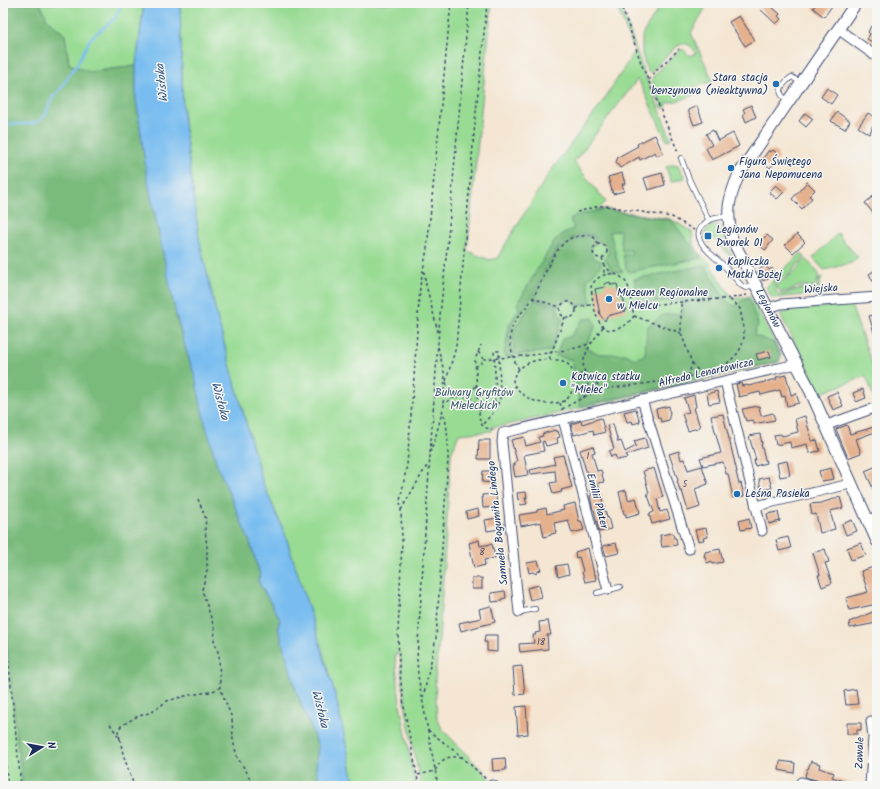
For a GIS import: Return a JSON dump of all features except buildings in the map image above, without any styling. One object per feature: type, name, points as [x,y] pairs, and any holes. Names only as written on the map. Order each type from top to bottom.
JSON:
[{"type":"street","name":"Legionów","points":[[856,3],[739,174],[729,200],[728,216],[732,239],[797,362],[852,483],[872,516],[877,541]]},
{"type":"street","points":[[838,30],[877,57]]},
{"type":"street","name":"Wiejska","points":[[768,308],[781,304],[877,297]]},
{"type":"street","name":"Alfreda Lenartowicza","points":[[503,432],[563,414],[642,400],[792,365],[797,362]]},
{"type":"street","points":[[725,381],[762,531]]},
{"type":"street","points":[[642,400],[689,549]]},
{"type":"street","points":[[826,425],[877,407]]},
{"type":"street","name":"Emilii Plater","points":[[563,414],[608,590]]},
{"type":"street","name":"Samuela Bogumiła Lindego","points":[[503,432],[502,442],[519,612]]},
{"type":"street","points":[[756,506],[852,483]]},
{"type":"street","name":"Zawale","points":[[870,786],[873,737],[871,721]]},
{"type":"street","points":[[801,782],[816,786]]},
{"type":"lane","points":[[681,158],[689,179],[709,221]]},
{"type":"lane","points":[[728,216],[715,218],[703,224],[700,230],[700,241],[742,286],[746,288],[756,284]]},
{"type":"lane","points":[[597,593],[620,587]]},
{"type":"lane","points":[[519,612],[535,609]]},
{"type":"path","points":[[419,786],[404,706],[399,666],[398,633],[402,541],[400,500],[406,466],[420,286],[427,249],[451,3]]},
{"type":"path","points":[[438,786],[418,676],[417,658],[438,334],[469,3]]},
{"type":"path","points":[[446,382],[456,347],[487,3]]},
{"type":"path","points":[[620,3],[641,62],[681,158]]},
{"type":"path","points":[[649,80],[679,49]]},
{"type":"path","points":[[577,212],[599,206],[606,206],[672,217],[692,229]]},
{"type":"path","points":[[518,369],[513,357],[510,334],[512,327],[532,298],[557,250],[565,242],[572,238],[589,235],[593,237],[598,245]]},
{"type":"path","points":[[598,245],[594,248],[594,254],[597,257],[602,258]]},
{"type":"path","points":[[598,245],[603,245],[607,250],[606,254],[602,258]]},
{"type":"path","points":[[602,258],[604,264],[604,275]]},
{"type":"path","points":[[604,264],[612,274]]},
{"type":"path","points":[[424,269],[426,285],[438,334]]},
{"type":"path","points":[[604,275],[617,275],[623,278],[628,286],[634,316],[628,324],[615,329],[607,330],[603,327],[598,320],[594,304],[591,287],[595,280],[604,275]]},
{"type":"path","points":[[632,306],[727,298],[750,294]]},
{"type":"path","points":[[532,298],[560,307]]},
{"type":"path","points":[[560,402],[563,414],[584,397],[604,389],[674,381],[721,369],[738,353],[744,337],[744,328],[740,309],[727,298]]},
{"type":"path","points":[[560,307],[564,303],[569,302],[576,308]]},
{"type":"path","points":[[681,302],[681,333],[692,363],[701,374]]},
{"type":"path","points":[[576,308],[594,304]]},
{"type":"path","points":[[560,307],[561,314],[569,318],[574,315],[576,308]]},
{"type":"path","points":[[634,316],[681,333]]},
{"type":"path","points":[[549,359],[565,317]]},
{"type":"path","points":[[603,327],[592,343],[583,362],[584,371],[604,389]]},
{"type":"path","points":[[483,359],[552,352],[571,349],[592,343]]},
{"type":"path","points":[[438,344],[449,390],[456,395],[471,399],[478,408],[485,409],[489,407],[496,398],[494,351],[499,351],[500,399],[494,412],[482,425]]},
{"type":"path","points":[[480,345],[475,360],[479,416],[482,425],[492,429]]},
{"type":"path","points":[[478,352],[483,359]]},
{"type":"path","points":[[475,366],[482,363],[483,359]]},
{"type":"path","points":[[549,359],[565,362],[571,368],[573,374],[574,379],[572,392],[566,400],[560,402],[550,404],[538,403],[521,393],[513,383],[518,369],[533,360],[549,359]]},
{"type":"path","points":[[688,377],[692,363]]},
{"type":"path","points":[[574,379],[584,371]]},
{"type":"path","points":[[422,700],[437,630],[448,458],[445,421],[442,411],[445,376]]},
{"type":"path","points":[[584,397],[588,387],[588,376]]},
{"type":"path","points":[[430,455],[436,439],[444,405],[447,401],[456,396],[467,395],[472,392],[476,385]]},
{"type":"path","points":[[401,510],[426,467],[429,467]]},
{"type":"path","points":[[198,499],[206,519],[207,570],[202,590],[215,630],[214,640],[219,655],[220,688],[232,718],[233,740],[237,757],[248,774],[252,786]]},
{"type":"path","points":[[3,606],[21,786]]},
{"type":"path","points":[[134,786],[123,754],[118,731],[121,726],[136,716],[152,712],[167,701],[189,695],[210,692],[220,688]]},
{"type":"path","points":[[110,724],[120,739]]},
{"type":"path","points":[[428,730],[481,773],[493,785]]},
{"type":"path","points":[[3,742],[8,786]]},
{"type":"path","points":[[435,771],[442,761],[451,757],[462,757]]},
{"type":"path","points":[[418,775],[435,771]]},
{"type":"green space","points":[[3,3],[40,3],[47,19],[65,35],[69,64],[89,72],[136,66],[136,98],[147,177],[176,315],[195,377],[217,465],[250,542],[260,574],[258,581],[280,619],[278,627],[297,693],[318,746],[316,769],[322,786],[23,786],[16,734],[3,601]]},
{"type":"green space","points":[[40,3],[144,3],[136,66],[89,72],[69,64],[65,35],[47,19]]},
{"type":"green space","name":"Bulwary Gryfitów Mieleckich","points":[[180,3],[492,3],[467,251],[490,260],[497,258],[548,175],[598,109],[635,51],[615,3],[618,3],[671,139],[667,141],[639,81],[637,80],[574,162],[606,202],[598,210],[604,209],[670,219],[692,232],[693,243],[698,252],[709,263],[733,299],[750,296],[782,356],[779,362],[507,425],[492,427],[492,431],[459,434],[451,454],[439,640],[435,678],[437,719],[443,730],[494,783],[491,786],[421,786],[405,704],[400,654],[395,654],[400,704],[416,786],[355,786],[336,698],[322,650],[285,534],[262,481],[217,317],[199,238],[183,116]]},
{"type":"green space","points":[[662,3],[708,3],[691,33],[713,81],[695,87],[697,93],[684,99],[667,103],[667,106],[663,109],[652,82],[653,77],[680,50],[683,49],[690,56],[696,53],[688,44],[680,45],[671,51],[651,73],[647,71],[642,54],[642,35]]},
{"type":"green space","points":[[674,164],[678,165],[685,178],[671,182],[666,167]]},
{"type":"green space","points":[[604,209],[671,220],[701,258],[629,272],[626,268],[623,255],[631,254],[631,250],[622,251],[620,230],[610,232],[619,267],[623,271],[619,272],[612,271],[605,258],[609,252],[607,245],[600,243],[593,235],[583,234],[562,242],[552,256],[531,298],[513,322],[509,337],[512,357],[504,356],[509,325],[519,309],[517,304],[553,243],[561,235],[574,228],[570,220],[574,216]]},
{"type":"green space","points":[[719,225],[734,261],[714,238],[709,242],[705,236],[707,229]]},
{"type":"green space","points":[[838,233],[843,241],[858,257],[851,263],[824,270],[813,258]]},
{"type":"green space","points":[[589,236],[594,238],[596,244],[592,245],[591,254],[595,259],[601,261],[601,266],[587,280],[591,303],[577,306],[572,300],[566,299],[559,306],[534,298],[557,250],[573,239]]},
{"type":"green space","points":[[801,253],[805,257],[791,273],[777,283],[775,282],[774,284],[776,286],[776,291],[784,294],[801,288],[816,289],[820,277],[822,277],[817,294],[772,298],[766,287]]},
{"type":"green space","points":[[806,259],[819,274],[815,285],[812,287],[801,286],[781,292],[778,289],[777,284],[797,270],[801,263]]},
{"type":"green space","points":[[705,265],[726,301],[735,306],[743,300],[749,299],[758,324],[754,335],[774,343],[780,356],[777,362],[580,406],[572,360],[556,356],[562,339],[571,336],[583,319],[593,318],[596,326],[585,347],[599,354],[626,354],[634,359],[645,355],[647,327],[663,315],[683,313],[683,300],[640,303],[634,279]]},
{"type":"green space","points":[[534,300],[558,308],[558,313],[563,318],[551,351],[514,355],[513,330]]},
{"type":"green space","points":[[851,305],[877,378],[877,399],[875,400],[866,376],[819,394],[811,374],[780,314],[795,309]]},
{"type":"green space","points":[[3,601],[16,734],[23,786],[3,786]]},
{"type":"water","name":"Wisłoka","points":[[144,3],[180,3],[183,116],[199,238],[217,317],[262,481],[285,534],[322,650],[336,698],[355,786],[322,786],[316,769],[318,746],[297,693],[278,627],[280,619],[258,581],[260,574],[250,542],[217,465],[203,415],[195,377],[176,315],[147,177],[136,98],[136,66]]},
{"type":"waterway","points":[[3,124],[31,124],[39,121],[46,114],[52,98],[62,87],[77,65],[90,39],[115,18],[122,3]]},
{"type":"place","name":"Stara stacja benzynowa (nieaktywna)","points":[[776,84]]},
{"type":"place","name":"Figura Świętego Jana Nepomucena","points":[[731,168]]},
{"type":"place","name":"Legionów Dworek 01","points":[[708,236]]},
{"type":"place","name":"Kapliczka Matki Bożej","points":[[719,268]]},
{"type":"place","name":"Muzeum Regionalne w Mielcu","points":[[609,299]]},
{"type":"place","name":"Kotwica statku \"Mielec\"","points":[[563,383]]},
{"type":"place","name":"Leśna Pasieka","points":[[737,494]]}]
